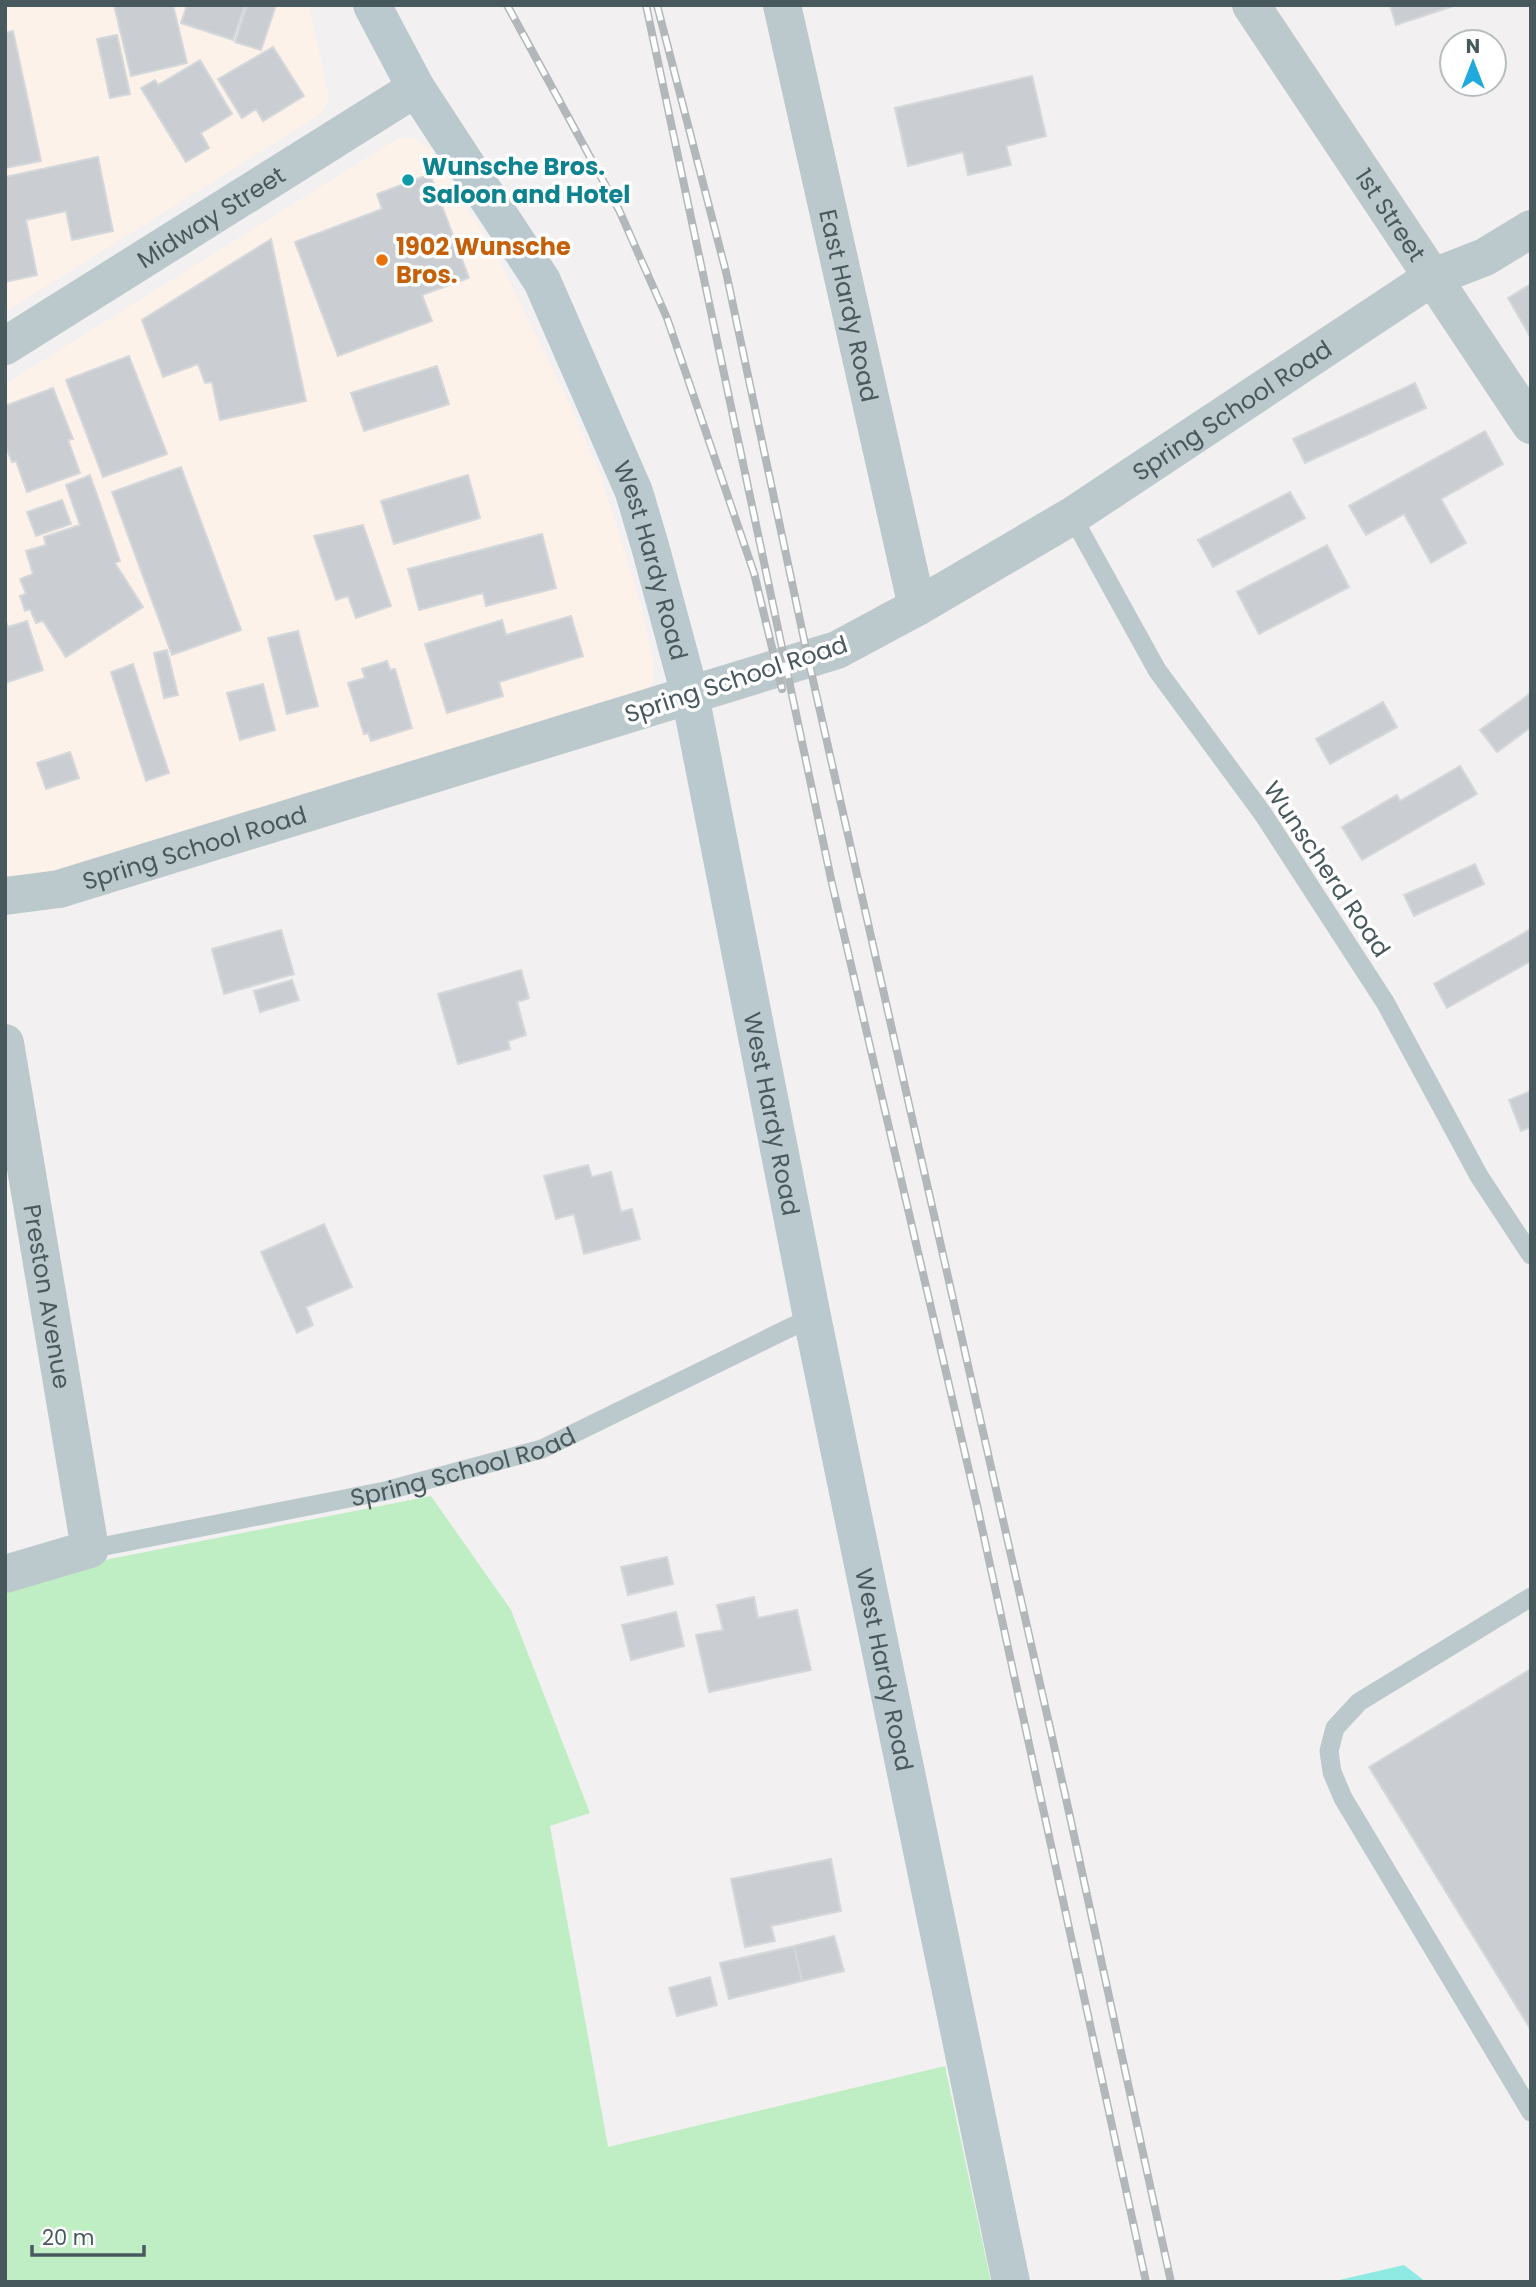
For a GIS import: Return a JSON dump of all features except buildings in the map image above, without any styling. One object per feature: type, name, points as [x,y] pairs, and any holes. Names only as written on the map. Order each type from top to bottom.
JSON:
[{"type":"main road","name":"West Hardy Road","points":[[372,5],[416,88],[542,281],[634,492],[690,695],[812,1317],[1011,2282]]},
{"type":"street","name":"East Hardy Road","points":[[782,5],[917,607]]},
{"type":"street","name":"1st Street","points":[[1251,5],[1531,425]]},
{"type":"street","name":"Midway Street","points":[[5,346],[416,88]]},
{"type":"street","name":"Spring School Road","points":[[5,896],[59,889],[837,650],[917,607],[1072,516],[1431,278],[1472,236],[1531,200]]},
{"type":"street","name":"Spring School Road","points":[[1431,278],[1485,257],[1531,229]]},
{"type":"street","name":"Preston Avenue","points":[[5,1043],[90,1549]]},
{"type":"street","points":[[5,1574],[90,1549]]},
{"type":"lane","name":"Wunscherd Road","points":[[1072,516],[1157,670],[1263,814],[1385,1002],[1479,1177],[1531,1255]]},
{"type":"lane","name":"Spring School Road","points":[[90,1549],[385,1491],[542,1450],[812,1317]]},
{"type":"lane","points":[[1531,1597],[1359,1702],[1335,1728],[1329,1751],[1332,1772],[1343,1798],[1531,2112]]},
{"type":"shaded area","points":[[5,5],[309,5],[329,98],[322,113],[5,312]]},
{"type":"shaded area","points":[[412,138],[431,149],[499,260],[565,394],[599,471],[640,601],[654,663],[653,682],[646,692],[44,879],[8,877],[5,875],[5,384],[397,139]]},
{"type":"green space","points":[[431,1496],[511,1610],[590,1813],[550,1826],[608,2147],[945,2066],[991,2282],[5,2282],[5,1589],[74,1566]]},
{"type":"water","points":[[1404,2265],[1426,2282],[1333,2282],[1335,2281]]},
{"type":"railway","points":[[507,5],[619,210],[667,318],[754,573],[782,689]]},
{"type":"railway","points":[[646,5],[831,879],[977,1505],[1146,2282]]},
{"type":"railway","points":[[657,5],[726,272],[808,658],[1067,1803],[1171,2282]]},
{"type":"place","name":"Wunsche Bros. Saloon and Hotel","points":[[408,180]]},
{"type":"place","name":"1902 Wunsche Bros.","points":[[382,260]]}]
